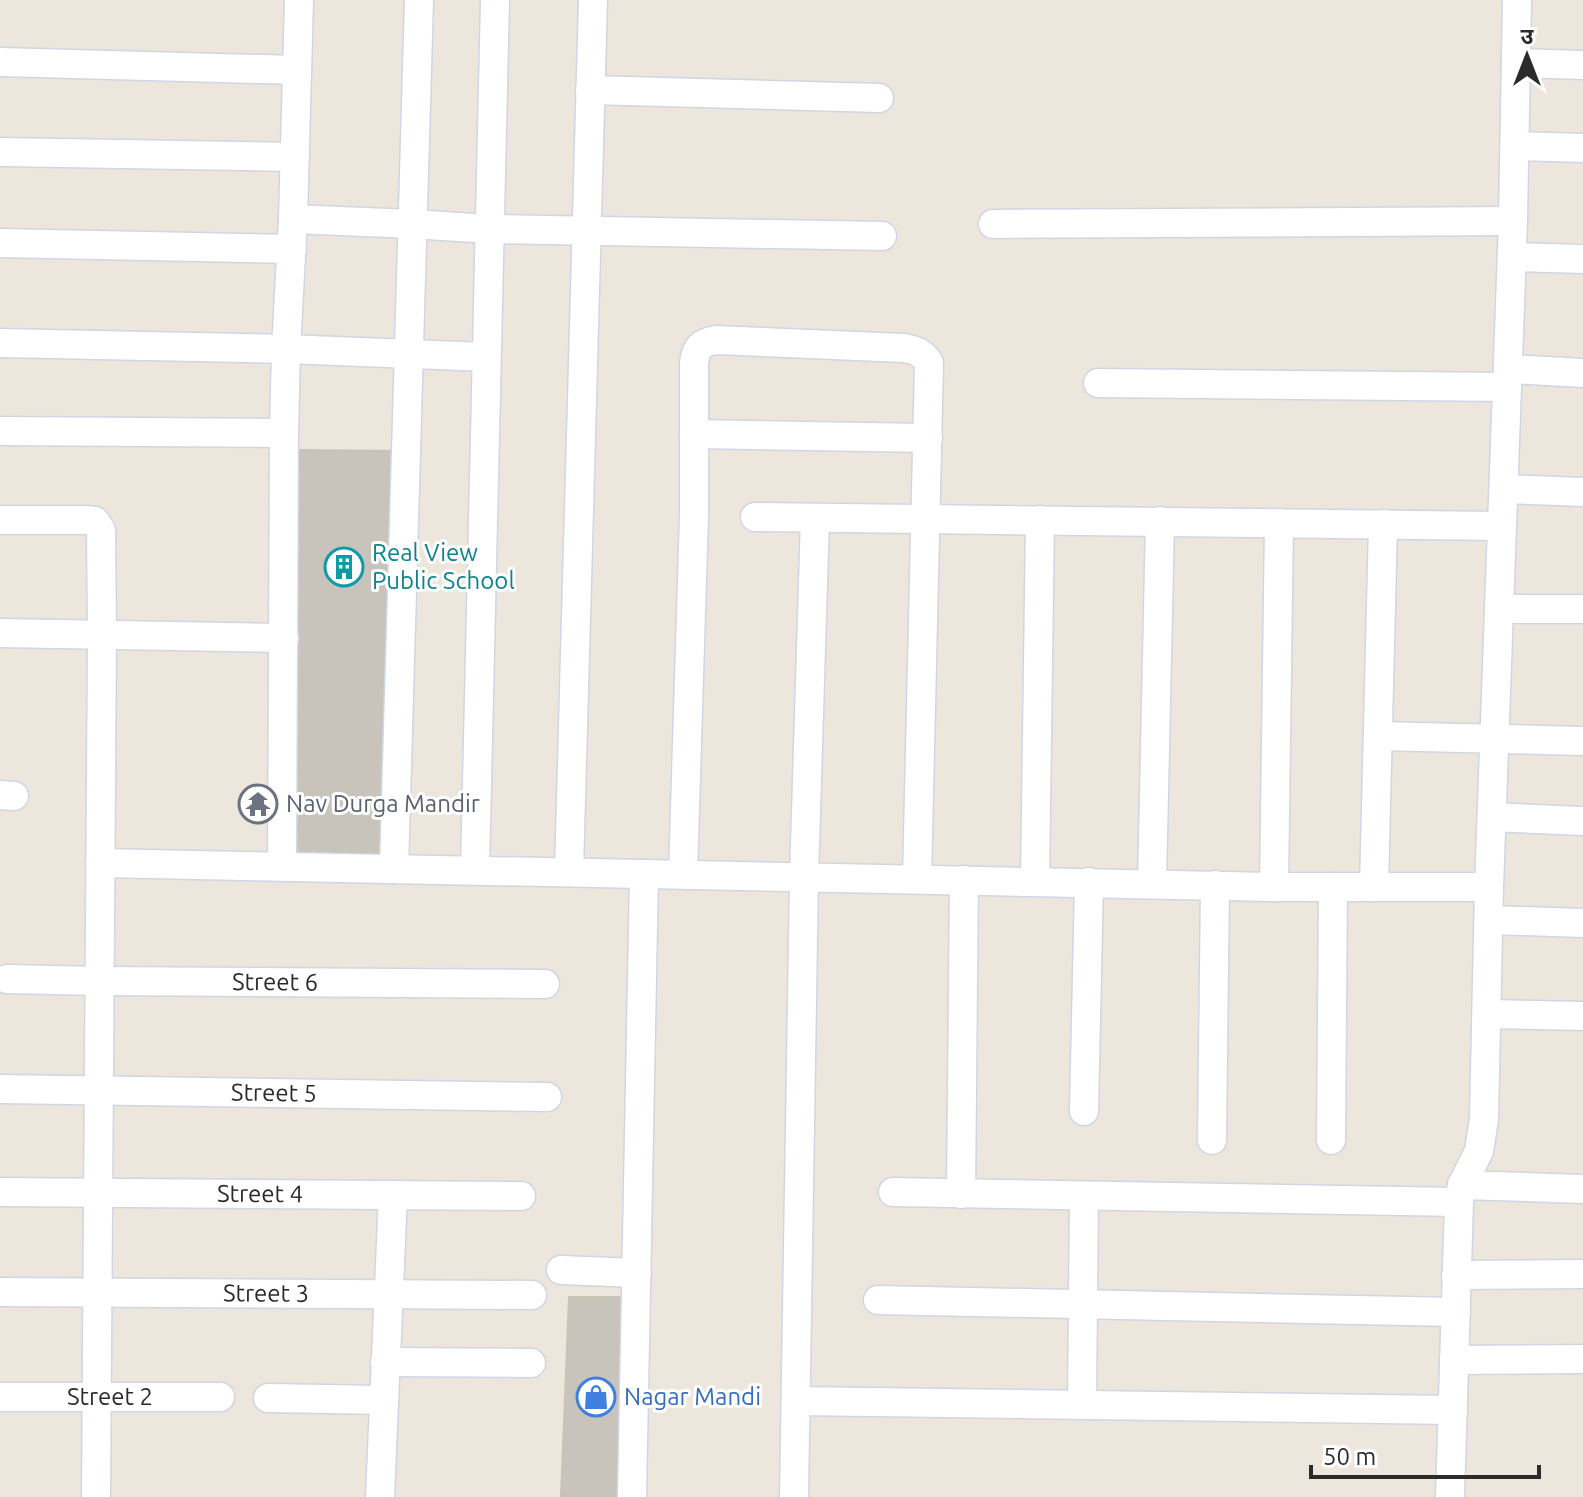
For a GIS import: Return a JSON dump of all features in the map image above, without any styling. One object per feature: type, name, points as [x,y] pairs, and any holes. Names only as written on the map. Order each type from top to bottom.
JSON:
[{"type":"street","points":[[282,865],[284,433],[299,0]]},
{"type":"street","points":[[394,869],[419,0]]},
{"type":"street","points":[[475,870],[495,0]]},
{"type":"street","points":[[569,872],[593,0]]},
{"type":"street","points":[[1450,1497],[1461,1193],[1479,1151],[1484,1119],[1489,887],[1512,257],[1517,0]]},
{"type":"street","points":[[0,62],[297,70]]},
{"type":"street","points":[[1516,63],[1583,65]]},
{"type":"street","points":[[590,90],[879,98]]},
{"type":"street","points":[[1515,146],[1583,148]]},
{"type":"street","points":[[0,152],[295,157]]},
{"type":"street","points":[[293,219],[489,229],[882,236]]},
{"type":"street","points":[[993,224],[1513,221]]},
{"type":"street","points":[[0,243],[292,249]]},
{"type":"street","points":[[1512,257],[1583,259]]},
{"type":"street","points":[[683,874],[694,515],[694,363],[696,350],[702,342],[716,340],[916,350],[929,363],[917,879]]},
{"type":"street","points":[[0,343],[486,357]]},
{"type":"street","points":[[1098,383],[1507,378],[1583,373]]},
{"type":"street","points":[[0,431],[284,433]]},
{"type":"street","points":[[694,434],[928,438]]},
{"type":"street","points":[[1504,489],[1583,492]]},
{"type":"street","points":[[755,517],[1502,526]]},
{"type":"street","points":[[794,1497],[804,877],[815,518]]},
{"type":"street","points":[[0,520],[86,520],[95,521],[101,530],[96,1497]]},
{"type":"street","points":[[1035,881],[1040,520]]},
{"type":"street","points":[[1152,884],[1160,521]]},
{"type":"street","points":[[1274,887],[1279,523]]},
{"type":"street","points":[[1374,887],[1383,524]]},
{"type":"street","points":[[1499,609],[1583,609]]},
{"type":"street","points":[[0,633],[284,638]]},
{"type":"street","points":[[1378,736],[1583,741]]},
{"type":"street","points":[[1492,817],[1583,821]]},
{"type":"street","points":[[100,863],[1274,887],[1489,887]]},
{"type":"street","points":[[632,1497],[644,874]]},
{"type":"street","points":[[961,1194],[964,880]]},
{"type":"street","points":[[1084,1111],[1089,882]]},
{"type":"street","points":[[1212,1140],[1215,885]]},
{"type":"street","points":[[1331,1140],[1333,887]]},
{"type":"street","points":[[1489,920],[1583,923]]},
{"type":"street","name":"Street 6","points":[[7,979],[545,984]]},
{"type":"street","points":[[1487,1014],[1583,1016]]},
{"type":"street","name":"Street 5","points":[[0,1089],[547,1097]]},
{"type":"street","points":[[893,1192],[1084,1196],[1583,1189]]},
{"type":"street","name":"Street 4","points":[[0,1192],[521,1196]]},
{"type":"street","points":[[380,1497],[393,1195]]},
{"type":"street","points":[[1082,1405],[1084,1196]]},
{"type":"street","points":[[561,1270],[637,1273]]},
{"type":"street","points":[[1456,1275],[1583,1274]]},
{"type":"street","name":"Street 3","points":[[0,1292],[532,1295]]},
{"type":"street","points":[[878,1300],[1456,1312]]},
{"type":"street","points":[[1454,1360],[1583,1359]]},
{"type":"street","points":[[385,1362],[531,1363]]},
{"type":"street","name":"Street 2","points":[[0,1397],[220,1397]]},
{"type":"street","points":[[268,1398],[384,1400]]},
{"type":"street","points":[[797,1401],[1453,1410]]},
{"type":"building","name":"Real View Public School","points":[[296,450],[399,451],[389,863],[288,859]]},
{"type":"building","name":"Nagar Mandi","points":[[569,1297],[629,1297],[625,1497],[561,1497]]},
{"type":"place","name":"Real View Public School","points":[[344,567]]},
{"type":"place","name":"Nav Durga Mandir","points":[[258,804]]},
{"type":"place","name":"Nagar Mandi","points":[[596,1397]]}]
